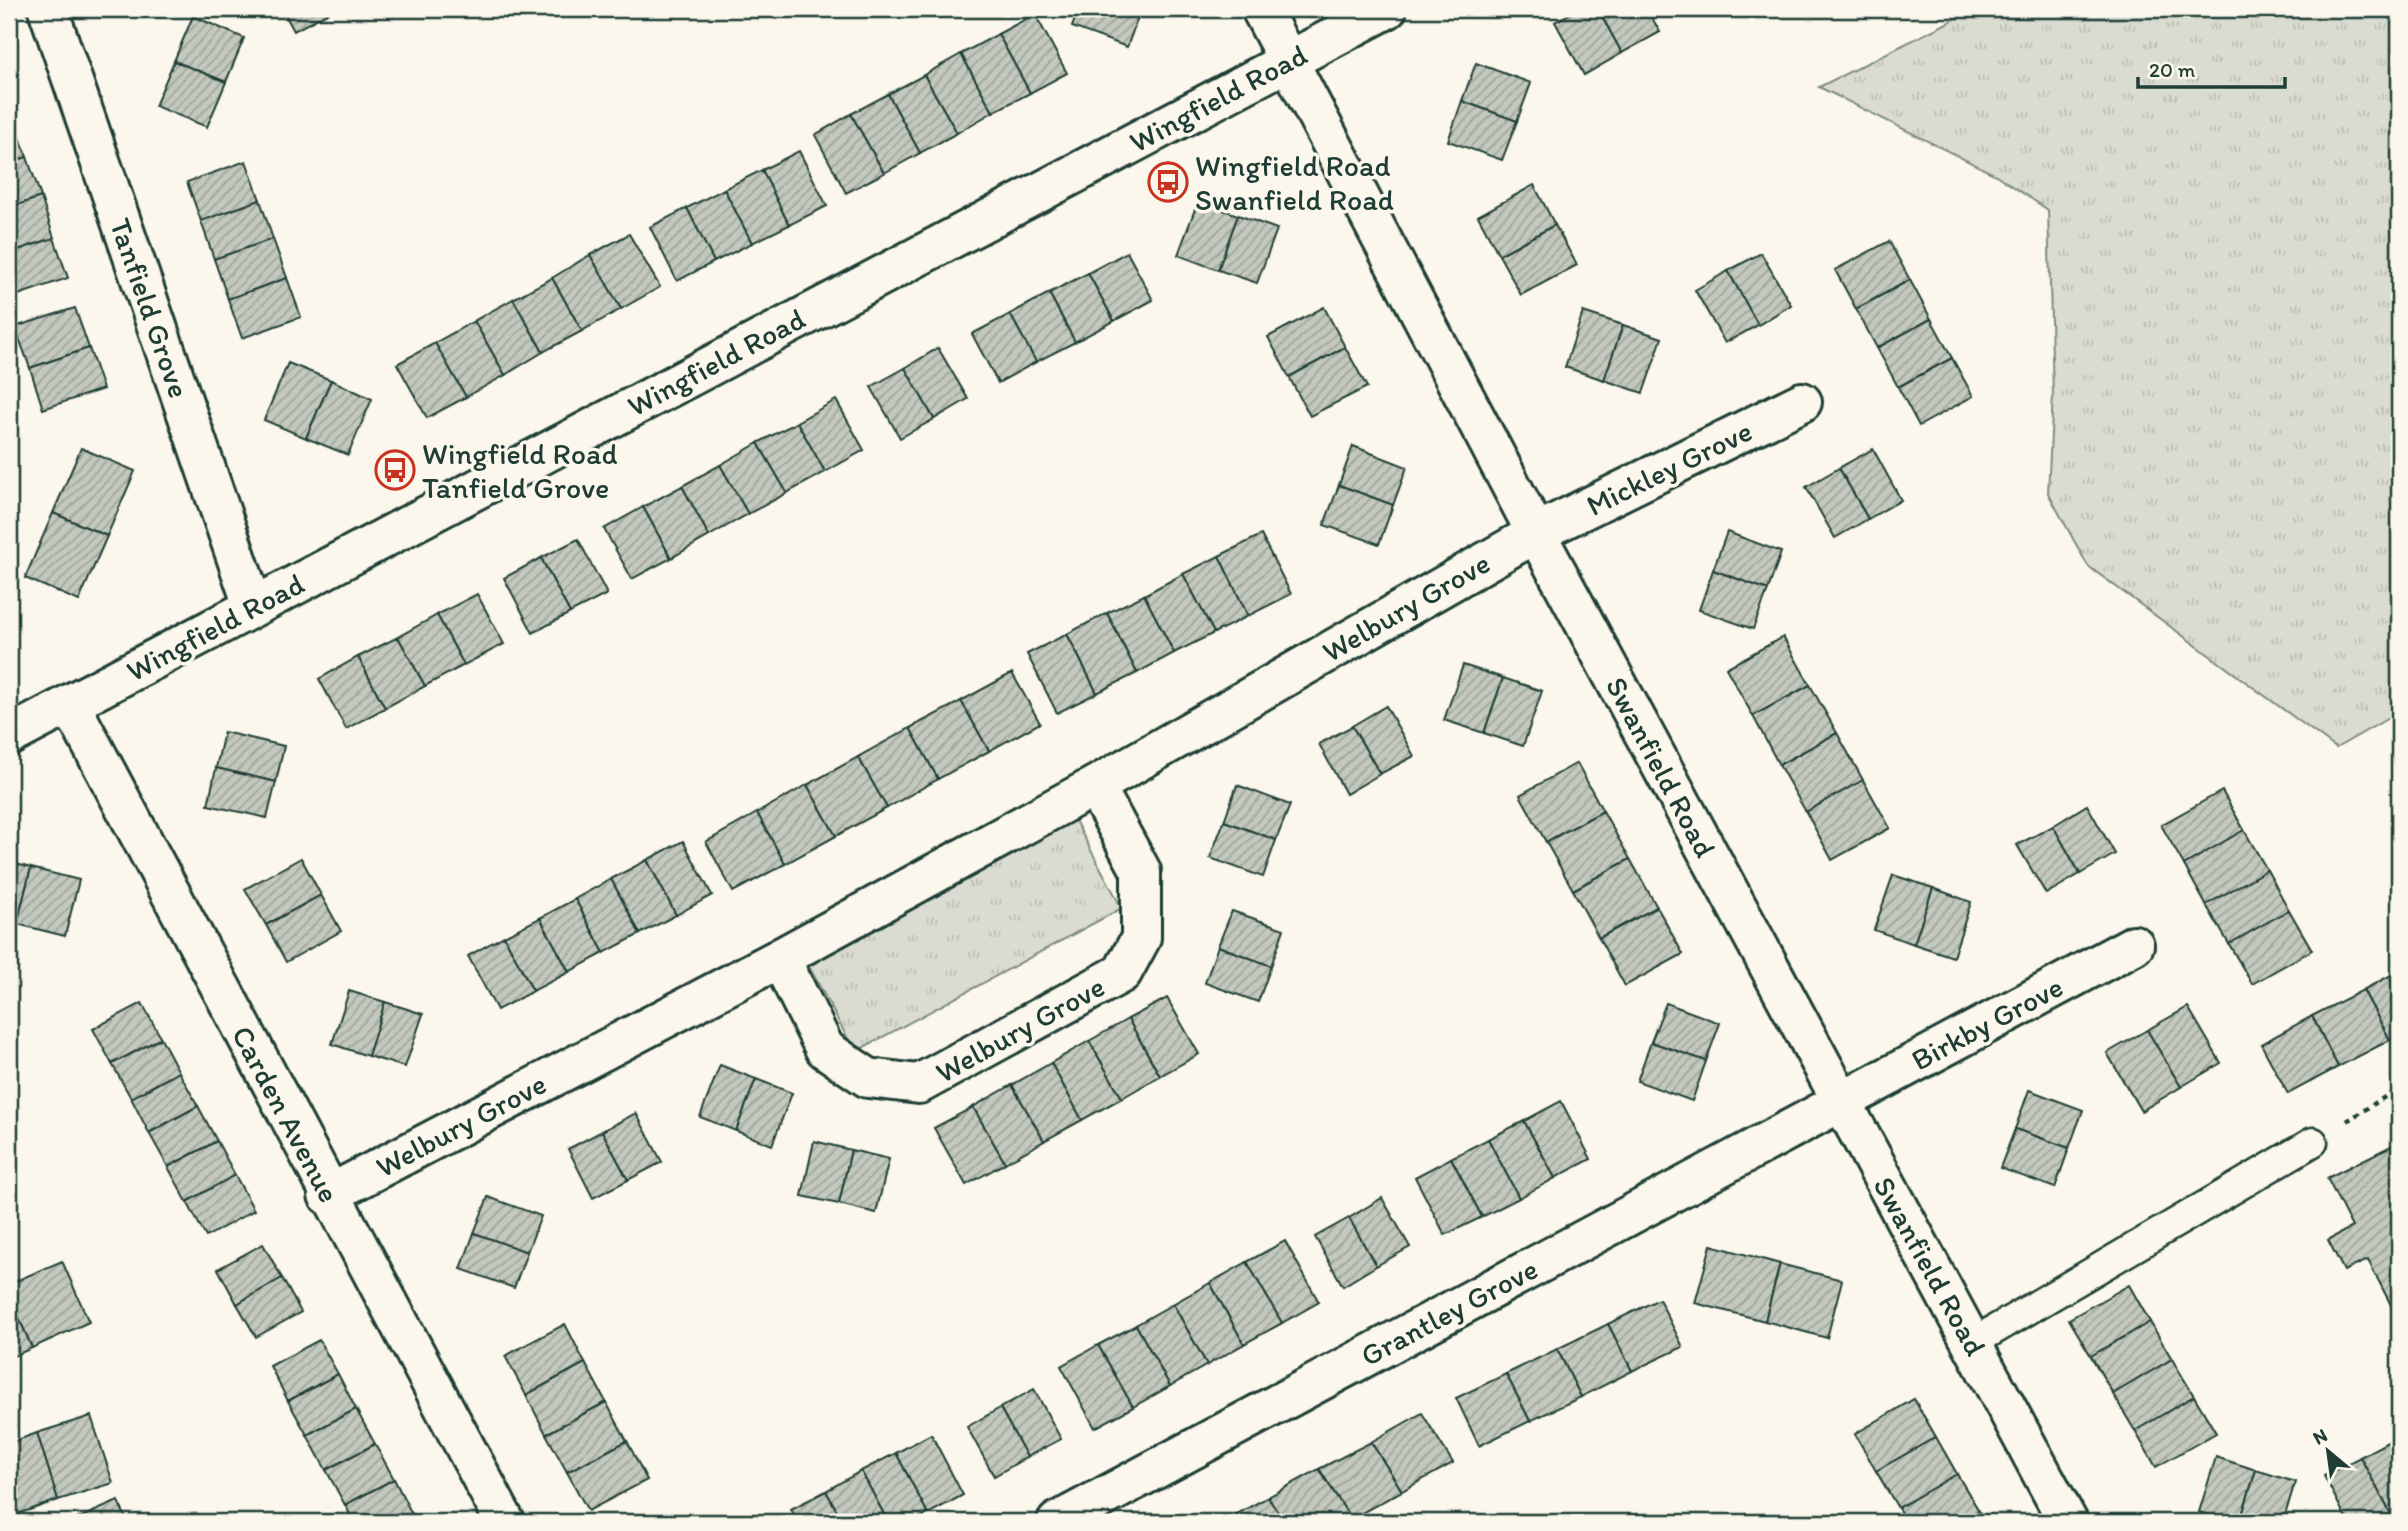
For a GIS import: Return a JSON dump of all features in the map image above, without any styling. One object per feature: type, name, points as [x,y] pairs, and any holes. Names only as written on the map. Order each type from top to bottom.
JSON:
[{"type":"street","name":"Tanfield Grove","points":[[48,9],[253,606]]},
{"type":"street","name":"Swanfield Road","points":[[1261,9],[1536,533],[2068,1522]]},
{"type":"street","name":"Wingfield Road","points":[[9,736],[1387,9]]},
{"type":"street","name":"Mickley Grove","points":[[1536,533],[1801,402]]},
{"type":"street","name":"Welbury Grove","points":[[328,1195],[780,958],[1095,786],[1536,533]]},
{"type":"street","name":"Carden Avenue","points":[[70,704],[328,1195],[505,1522]]},
{"type":"street","name":"Welbury Grove","points":[[780,958],[825,1049],[868,1078],[919,1084],[1062,1006],[1122,973],[1141,938],[1142,871],[1095,786]]},
{"type":"street","name":"Birkby Grove","points":[[1840,1101],[2134,945]]},
{"type":"street","name":"Grantley Grove","points":[[1057,1522],[1840,1101]]},
{"type":"lane","points":[[1972,1343],[2314,1142]]},
{"type":"path","points":[[2314,1142],[2399,1088]]},
{"type":"green space","points":[[1975,9],[2399,9],[2399,712],[2336,748],[2088,566],[2048,493],[2053,394],[2048,210],[1996,175],[1819,87]]},
{"type":"green space","points":[[1072,815],[1122,908],[855,1052],[805,959]]},
{"type":"building","points":[[282,9],[329,9],[331,11],[294,31]]},
{"type":"building","points":[[1079,9],[1141,9],[1127,47],[1072,27]]},
{"type":"building","points":[[1578,9],[1598,9],[1622,53],[1584,75],[1555,22]]},
{"type":"building","points":[[1598,9],[1647,9],[1660,32],[1622,53]]},
{"type":"building","points":[[1035,14],[1067,73],[1030,93],[998,34]]},
{"type":"building","points":[[193,16],[244,38],[226,82],[174,61]]},
{"type":"building","points":[[998,34],[1030,93],[993,112],[961,54]]},
{"type":"building","points":[[961,54],[993,112],[957,133],[924,75]]},
{"type":"building","points":[[174,61],[226,82],[207,127],[155,106]]},
{"type":"building","points":[[1476,63],[1531,83],[1517,121],[1462,101]]},
{"type":"building","points":[[924,75],[957,133],[920,153],[888,94]]},
{"type":"building","points":[[888,94],[920,153],[884,173],[851,114]]},
{"type":"building","points":[[1462,101],[1517,121],[1502,160],[1448,141]]},
{"type":"building","points":[[851,114],[884,173],[846,193],[815,135]]},
{"type":"building","points":[[13,117],[27,157],[9,163],[9,118]]},
{"type":"building","points":[[799,151],[827,206],[789,225],[762,170]]},
{"type":"building","points":[[27,157],[41,197],[9,208],[9,163]]},
{"type":"building","points":[[246,161],[260,200],[201,221],[187,182]]},
{"type":"building","points":[[762,170],[789,225],[752,243],[724,189]]},
{"type":"building","points":[[1534,185],[1555,225],[1499,255],[1478,216]]},
{"type":"building","points":[[724,189],[752,243],[714,262],[687,208]]},
{"type":"building","points":[[41,197],[54,238],[9,253],[9,208]]},
{"type":"building","points":[[260,200],[273,239],[214,259],[201,221]]},
{"type":"building","points":[[1198,201],[1238,215],[1218,270],[1178,255]]},
{"type":"building","points":[[687,208],[714,262],[677,281],[650,227]]},
{"type":"building","points":[[1238,215],[1277,229],[1257,283],[1218,270]]},
{"type":"building","points":[[1555,225],[1577,265],[1521,295],[1499,255]]},
{"type":"building","points":[[629,234],[660,287],[621,309],[590,255]]},
{"type":"building","points":[[54,238],[68,278],[9,298],[9,253]]},
{"type":"building","points":[[273,239],[287,278],[228,299],[214,259]]},
{"type":"building","points":[[1889,241],[1910,280],[1856,309],[1835,270]]},
{"type":"building","points":[[1127,252],[1153,300],[1114,321],[1088,273]]},
{"type":"building","points":[[1761,253],[1791,305],[1758,325],[1728,271]]},
{"type":"building","points":[[590,255],[621,309],[582,331],[552,278]]},
{"type":"building","points":[[1728,271],[1758,325],[1725,343],[1695,290]]},
{"type":"building","points":[[1088,273],[1114,321],[1075,342],[1049,293]]},
{"type":"building","points":[[287,278],[301,317],[242,338],[228,299]]},
{"type":"building","points":[[552,278],[582,331],[543,352],[513,299]]},
{"type":"building","points":[[1910,280],[1931,319],[1877,348],[1856,309]]},
{"type":"building","points":[[1049,293],[1075,342],[1036,362],[1010,314]]},
{"type":"building","points":[[513,299],[543,352],[505,375],[474,321]]},
{"type":"building","points":[[1324,307],[1345,347],[1289,377],[1268,337]]},
{"type":"building","points":[[75,308],[89,348],[30,368],[15,327]]},
{"type":"building","points":[[1583,312],[1623,325],[1604,380],[1565,367]]},
{"type":"building","points":[[1010,314],[1036,362],[998,383],[972,334]]},
{"type":"building","points":[[1931,319],[1952,358],[1898,387],[1877,348]]},
{"type":"building","points":[[474,321],[505,375],[466,397],[435,343]]},
{"type":"building","points":[[1623,325],[1662,338],[1643,393],[1604,380]]},
{"type":"building","points":[[435,343],[466,397],[427,418],[397,364]]},
{"type":"building","points":[[1345,347],[1367,387],[1310,416],[1289,377]]},
{"type":"building","points":[[89,348],[103,389],[43,409],[30,368]]},
{"type":"building","points":[[938,348],[968,399],[934,419],[905,368]]},
{"type":"building","points":[[1952,358],[1973,396],[1919,426],[1898,387]]},
{"type":"building","points":[[288,363],[331,380],[306,438],[264,420]]},
{"type":"building","points":[[905,368],[934,419],[900,438],[871,387]]},
{"type":"building","points":[[331,380],[372,399],[348,455],[306,438]]},
{"type":"building","points":[[836,400],[864,450],[825,472],[797,422]]},
{"type":"building","points":[[797,422],[825,472],[787,493],[758,443]]},
{"type":"building","points":[[758,443],[787,493],[748,514],[720,465]]},
{"type":"building","points":[[1353,446],[1407,467],[1393,505],[1339,485]]},
{"type":"building","points":[[81,448],[135,471],[107,536],[53,513]]},
{"type":"building","points":[[1873,449],[1901,500],[1868,519],[1839,468]]},
{"type":"building","points":[[720,465],[748,514],[709,536],[682,486]]},
{"type":"building","points":[[1839,468],[1868,519],[1835,538],[1806,487]]},
{"type":"building","points":[[1339,485],[1393,505],[1379,544],[1324,525]]},
{"type":"building","points":[[682,486],[709,536],[671,558],[643,507]]},
{"type":"building","points":[[643,507],[671,558],[632,579],[604,529]]},
{"type":"building","points":[[53,513],[107,536],[79,601],[25,578]]},
{"type":"building","points":[[1727,532],[1781,552],[1768,590],[1713,570]]},
{"type":"building","points":[[1261,535],[1291,594],[1248,616],[1219,556]]},
{"type":"building","points":[[578,539],[607,594],[570,613],[541,558]]},
{"type":"building","points":[[1219,556],[1248,616],[1214,633],[1183,574]]},
{"type":"building","points":[[541,558],[570,613],[533,633],[504,578]]},
{"type":"building","points":[[1713,570],[1768,590],[1753,629],[1699,610]]},
{"type":"building","points":[[1183,574],[1214,633],[1174,653],[1144,595]]},
{"type":"building","points":[[477,594],[504,644],[464,665],[437,615]]},
{"type":"building","points":[[1144,595],[1174,653],[1137,673],[1107,613]]},
{"type":"building","points":[[1107,613],[1137,673],[1097,693],[1067,634]]},
{"type":"building","points":[[437,615],[464,665],[425,686],[398,637]]},
{"type":"building","points":[[1067,634],[1097,693],[1057,713],[1027,654]]},
{"type":"building","points":[[398,637],[425,686],[385,708],[358,657]]},
{"type":"building","points":[[1783,637],[1810,685],[1753,716],[1726,668]]},
{"type":"building","points":[[358,657],[385,708],[346,729],[319,679]]},
{"type":"building","points":[[1463,665],[1503,678],[1484,733],[1444,720]]},
{"type":"building","points":[[1012,673],[1040,723],[989,751],[961,701]]},
{"type":"building","points":[[1503,678],[1542,691],[1523,746],[1484,733]]},
{"type":"building","points":[[1810,685],[1837,733],[1779,765],[1753,716]]},
{"type":"building","points":[[961,701],[989,751],[938,779],[910,728]]},
{"type":"building","points":[[1386,706],[1414,756],[1380,774],[1352,726]]},
{"type":"building","points":[[1352,726],[1380,774],[1346,794],[1319,744]]},
{"type":"building","points":[[910,728],[938,779],[887,808],[858,757]]},
{"type":"building","points":[[224,732],[284,746],[276,782],[216,768]]},
{"type":"building","points":[[1837,733],[1863,780],[1806,812],[1779,765]]},
{"type":"building","points":[[858,757],[887,808],[836,836],[807,785]]},
{"type":"building","points":[[1577,763],[1603,811],[1546,842],[1520,795]]},
{"type":"building","points":[[216,768],[276,782],[267,818],[208,805]]},
{"type":"building","points":[[1863,780],[1890,828],[1832,860],[1806,812]]},
{"type":"building","points":[[807,785],[836,836],[785,864],[757,813]]},
{"type":"building","points":[[1237,785],[1290,805],[1276,840],[1224,821]]},
{"type":"building","points":[[2222,791],[2244,830],[2184,865],[2161,825]]},
{"type":"building","points":[[2087,805],[2115,854],[2080,874],[2053,826]]},
{"type":"building","points":[[1603,811],[1630,859],[1573,890],[1546,842]]},
{"type":"building","points":[[757,813],[785,864],[733,892],[706,842]]},
{"type":"building","points":[[1224,821],[1276,840],[1263,877],[1210,858]]},
{"type":"building","points":[[2053,826],[2080,874],[2046,894],[2017,845]]},
{"type":"building","points":[[2244,830],[2267,870],[2206,905],[2184,865]]},
{"type":"building","points":[[683,841],[712,895],[676,915],[647,860]]},
{"type":"building","points":[[301,858],[321,895],[266,925],[245,889]]},
{"type":"building","points":[[1630,859],[1657,907],[1599,938],[1573,890]]},
{"type":"building","points":[[647,860],[676,915],[640,934],[611,879]]},
{"type":"building","points":[[9,862],[31,868],[17,924],[9,922]]},
{"type":"building","points":[[31,868],[79,880],[65,936],[17,924]]},
{"type":"building","points":[[2267,870],[2289,910],[2229,944],[2206,905]]},
{"type":"building","points":[[1893,875],[1933,888],[1914,944],[1874,930]]},
{"type":"building","points":[[611,879],[640,934],[604,953],[575,899]]},
{"type":"building","points":[[1933,888],[1971,902],[1953,957],[1914,944]]},
{"type":"building","points":[[321,895],[341,931],[286,962],[266,925]]},
{"type":"building","points":[[575,899],[604,953],[569,972],[540,918]]},
{"type":"building","points":[[1657,907],[1683,954],[1625,986],[1599,938]]},
{"type":"building","points":[[2289,910],[2312,950],[2252,984],[2229,944]]},
{"type":"building","points":[[1232,911],[1284,929],[1271,966],[1218,946]]},
{"type":"building","points":[[540,918],[569,972],[533,991],[504,936]]},
{"type":"building","points":[[504,936],[533,991],[497,1010],[468,956]]},
{"type":"building","points":[[1218,946],[1271,966],[1258,1002],[1205,983]]},
{"type":"building","points":[[2399,971],[2399,1035],[2390,1040],[2363,990]]},
{"type":"building","points":[[2363,990],[2390,1040],[2338,1067],[2312,1016]]},
{"type":"building","points":[[349,991],[385,1002],[368,1056],[332,1044]]},
{"type":"building","points":[[1167,998],[1199,1054],[1160,1076],[1128,1019]]},
{"type":"building","points":[[385,1002],[423,1014],[405,1067],[368,1056]]},
{"type":"building","points":[[142,1003],[161,1038],[112,1064],[93,1029]]},
{"type":"building","points":[[1666,1003],[1720,1023],[1706,1061],[1651,1042]]},
{"type":"building","points":[[2188,1007],[2221,1063],[2181,1087],[2147,1030]]},
{"type":"building","points":[[2312,1016],[2338,1067],[2288,1094],[2261,1044]]},
{"type":"building","points":[[1128,1019],[1160,1076],[1122,1098],[1089,1041]]},
{"type":"building","points":[[2147,1030],[2181,1087],[2141,1111],[2107,1053]]},
{"type":"building","points":[[161,1038],[179,1072],[131,1098],[112,1064]]},
{"type":"building","points":[[1089,1041],[1122,1098],[1082,1120],[1051,1063]]},
{"type":"building","points":[[1651,1042],[1706,1061],[1692,1101],[1637,1081]]},
{"type":"building","points":[[1051,1063],[1082,1120],[1044,1141],[1012,1085]]},
{"type":"building","points":[[720,1065],[756,1079],[736,1131],[700,1117]]},
{"type":"building","points":[[179,1072],[198,1106],[149,1133],[131,1098]]},
{"type":"building","points":[[756,1079],[792,1093],[772,1145],[736,1131]]},
{"type":"building","points":[[1012,1085],[1044,1141],[1005,1163],[973,1107]]},
{"type":"building","points":[[2029,1090],[2083,1110],[2069,1148],[2015,1129]]},
{"type":"building","points":[[1561,1101],[1591,1159],[1555,1178],[1524,1121]]},
{"type":"building","points":[[198,1106],[217,1141],[168,1167],[149,1133]]},
{"type":"building","points":[[973,1107],[1005,1163],[966,1185],[934,1128]]},
{"type":"building","points":[[636,1113],[662,1162],[628,1180],[602,1131]]},
{"type":"building","points":[[1524,1121],[1555,1178],[1519,1198],[1488,1139]]},
{"type":"building","points":[[2015,1129],[2069,1148],[2055,1188],[2000,1168]]},
{"type":"building","points":[[9,1131],[17,1147],[9,1151]]},
{"type":"building","points":[[602,1131],[628,1180],[593,1198],[568,1149]]},
{"type":"building","points":[[1488,1139],[1519,1198],[1482,1217],[1451,1158]]},
{"type":"building","points":[[217,1141],[235,1175],[187,1202],[168,1167]]},
{"type":"building","points":[[814,1141],[851,1150],[839,1204],[802,1196]]},
{"type":"building","points":[[2399,1142],[2399,1303],[2392,1307],[2368,1260],[2344,1271],[2328,1240],[2352,1227],[2327,1178]]},
{"type":"building","points":[[851,1150],[889,1159],[876,1213],[839,1204]]},
{"type":"building","points":[[1451,1158],[1482,1217],[1445,1235],[1415,1177]]},
{"type":"building","points":[[235,1175],[254,1210],[206,1237],[187,1202]]},
{"type":"building","points":[[488,1197],[541,1216],[527,1252],[474,1233]]},
{"type":"building","points":[[1382,1198],[1410,1247],[1376,1266],[1349,1218]]},
{"type":"building","points":[[1349,1218],[1376,1266],[1343,1286],[1315,1237]]},
{"type":"building","points":[[474,1233],[527,1252],[514,1288],[461,1269]]},
{"type":"building","points":[[1285,1241],[1319,1302],[1282,1323],[1247,1262]]},
{"type":"building","points":[[263,1244],[282,1278],[237,1304],[218,1269]]},
{"type":"building","points":[[1711,1245],[1780,1264],[1765,1321],[1695,1303]]},
{"type":"building","points":[[62,1261],[89,1322],[32,1348],[9,1295],[9,1284]]},
{"type":"building","points":[[1247,1262],[1282,1323],[1244,1344],[1210,1283]]},
{"type":"building","points":[[1780,1264],[1842,1280],[1827,1338],[1765,1321]]},
{"type":"building","points":[[282,1278],[301,1312],[256,1337],[237,1304]]},
{"type":"building","points":[[1210,1283],[1244,1344],[1207,1365],[1173,1304]]},
{"type":"building","points":[[2129,1285],[2150,1322],[2091,1356],[2069,1319]]},
{"type":"building","points":[[9,1295],[32,1348],[9,1358]]},
{"type":"building","points":[[1659,1299],[1683,1347],[1632,1371],[1608,1324]]},
{"type":"building","points":[[1173,1304],[1207,1365],[1170,1386],[1136,1325]]},
{"type":"building","points":[[2150,1322],[2172,1359],[2113,1394],[2091,1356]]},
{"type":"building","points":[[565,1324],[585,1363],[526,1395],[505,1356]]},
{"type":"building","points":[[1608,1324],[1632,1371],[1581,1397],[1557,1349]]},
{"type":"building","points":[[1136,1325],[1170,1386],[1133,1407],[1098,1345]]},
{"type":"building","points":[[319,1340],[338,1374],[288,1401],[270,1366]]},
{"type":"building","points":[[1098,1345],[1133,1407],[1095,1428],[1061,1366]]},
{"type":"building","points":[[1557,1349],[1581,1397],[1530,1421],[1506,1374]]},
{"type":"building","points":[[2172,1359],[2194,1396],[2135,1431],[2113,1394]]},
{"type":"building","points":[[585,1363],[606,1402],[546,1434],[526,1395]]},
{"type":"building","points":[[338,1374],[356,1409],[307,1435],[288,1401]]},
{"type":"building","points":[[1506,1374],[1530,1421],[1479,1446],[1456,1398]]},
{"type":"building","points":[[1034,1389],[1061,1439],[1027,1457],[1000,1408]]},
{"type":"building","points":[[2194,1396],[2216,1433],[2156,1467],[2135,1431]]},
{"type":"building","points":[[1914,1399],[1936,1437],[1876,1471],[1855,1434]]},
{"type":"building","points":[[606,1402],[627,1441],[567,1472],[546,1434]]},
{"type":"building","points":[[1000,1408],[1027,1457],[994,1476],[967,1427]]},
{"type":"building","points":[[356,1409],[375,1444],[326,1470],[307,1435]]},
{"type":"building","points":[[1422,1413],[1453,1463],[1402,1491],[1371,1442]]},
{"type":"building","points":[[91,1416],[113,1483],[58,1500],[37,1433]]},
{"type":"building","points":[[37,1433],[58,1500],[9,1517],[9,1443]]},
{"type":"building","points":[[931,1434],[963,1495],[928,1514],[896,1453]]},
{"type":"building","points":[[1936,1437],[1957,1474],[1898,1508],[1876,1471]]},
{"type":"building","points":[[2397,1437],[2399,1514],[2393,1518],[2360,1457]]},
{"type":"building","points":[[627,1441],[647,1480],[588,1511],[567,1472]]},
{"type":"building","points":[[1371,1442],[1402,1491],[1351,1519],[1319,1469]]},
{"type":"building","points":[[375,1444],[394,1479],[345,1505],[326,1470]]},
{"type":"building","points":[[896,1453],[928,1514],[912,1522],[888,1522],[861,1471]]},
{"type":"building","points":[[2216,1457],[2256,1470],[2240,1522],[2229,1522],[2199,1512]]},
{"type":"building","points":[[2360,1457],[2393,1518],[2385,1522],[2348,1522],[2324,1476]]},
{"type":"building","points":[[1319,1469],[1351,1519],[1345,1522],[1285,1522],[1268,1497]]},
{"type":"building","points":[[2256,1470],[2295,1482],[2283,1522],[2240,1522]]},
{"type":"building","points":[[861,1471],[888,1522],[843,1522],[826,1491]]},
{"type":"building","points":[[1957,1474],[1979,1511],[1960,1522],[1906,1522],[1898,1508]]},
{"type":"building","points":[[394,1479],[412,1514],[397,1522],[354,1522],[345,1505]]},
{"type":"building","points":[[826,1491],[843,1522],[798,1522],[791,1509]]},
{"type":"building","points":[[1268,1497],[1285,1522],[1222,1522]]},
{"type":"building","points":[[118,1501],[128,1522],[70,1522]]},
{"type":"building","points":[[1979,1511],[1985,1522],[1960,1522]]},
{"type":"building","points":[[412,1514],[417,1522],[397,1522]]},
{"type":"place","name":"Wingfield Road Swanfield Road","points":[[1168,182]]},
{"type":"place","name":"Wingfield Road Tanfield Grove","points":[[395,470]]}]
